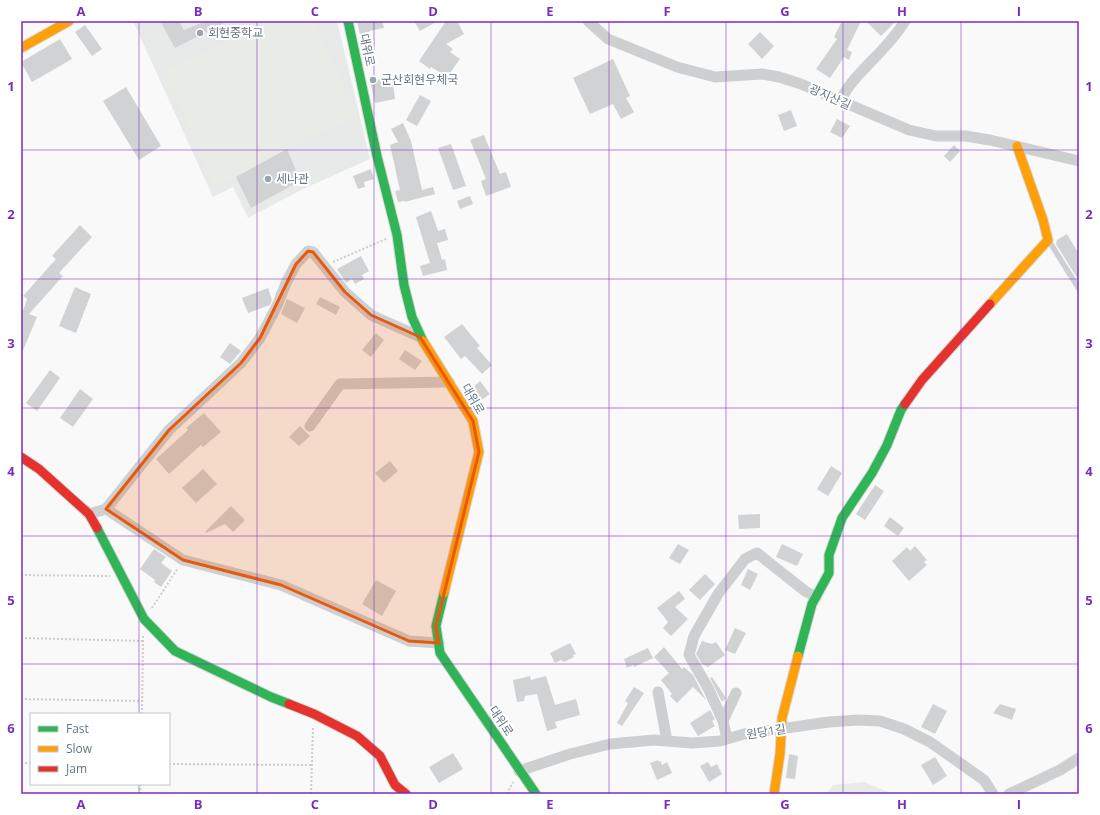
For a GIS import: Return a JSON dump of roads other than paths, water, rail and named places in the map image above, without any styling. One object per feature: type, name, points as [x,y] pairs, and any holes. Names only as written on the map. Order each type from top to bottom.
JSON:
[{"type":"street","points":[[21,48],[69,21]]},
{"type":"street","name":"대위로","points":[[348,21],[377,156],[397,235],[404,285],[412,317],[420,338],[473,421],[479,452],[436,626],[440,653],[536,794]]},
{"type":"street","name":"광지산길","points":[[588,21],[608,39],[677,67],[715,77],[762,74],[779,77],[801,84],[909,130],[936,136],[965,136],[990,140],[1079,161]]},
{"type":"street","points":[[840,101],[850,85],[900,30],[905,21]]},
{"type":"street","points":[[774,794],[784,711],[812,604],[830,573],[830,555],[842,518],[872,473],[887,445],[901,410],[922,380],[1048,240],[1043,220],[1017,146]]},
{"type":"street","points":[[89,514],[106,509],[169,430],[241,363],[260,338],[277,306],[286,283],[296,264],[308,250],[313,252],[345,292],[371,315],[420,338]]},
{"type":"street","points":[[310,426],[340,384],[449,382]]},
{"type":"street","points":[[21,457],[39,469],[89,514],[144,619],[175,651],[271,697],[314,714],[358,736],[380,756],[395,785],[406,794]]},
{"type":"street","points":[[106,509],[183,560],[281,585],[409,641],[439,643]]},
{"type":"street","points":[[728,739],[723,721],[708,688],[690,655],[694,636],[718,594],[745,559],[757,553],[805,591],[816,597]]},
{"type":"street","points":[[658,692],[667,741]]},
{"type":"street","points":[[723,721],[736,693]]},
{"type":"street","name":"원당1길","points":[[519,771],[570,754],[610,744],[654,740],[692,743],[720,741],[744,734],[829,722],[858,720],[880,721],[898,727],[930,742],[984,780],[993,794]]},
{"type":"street","points":[[1009,794],[1060,770],[1079,758]]},
{"type":"lane","points":[[1048,240],[1079,289]]},
{"type":"place","name":"회현중학교","points":[[200,33]]},
{"type":"place","name":"군산회현우체국","points":[[373,80]]},
{"type":"place","name":"세나관","points":[[268,179]]}]
